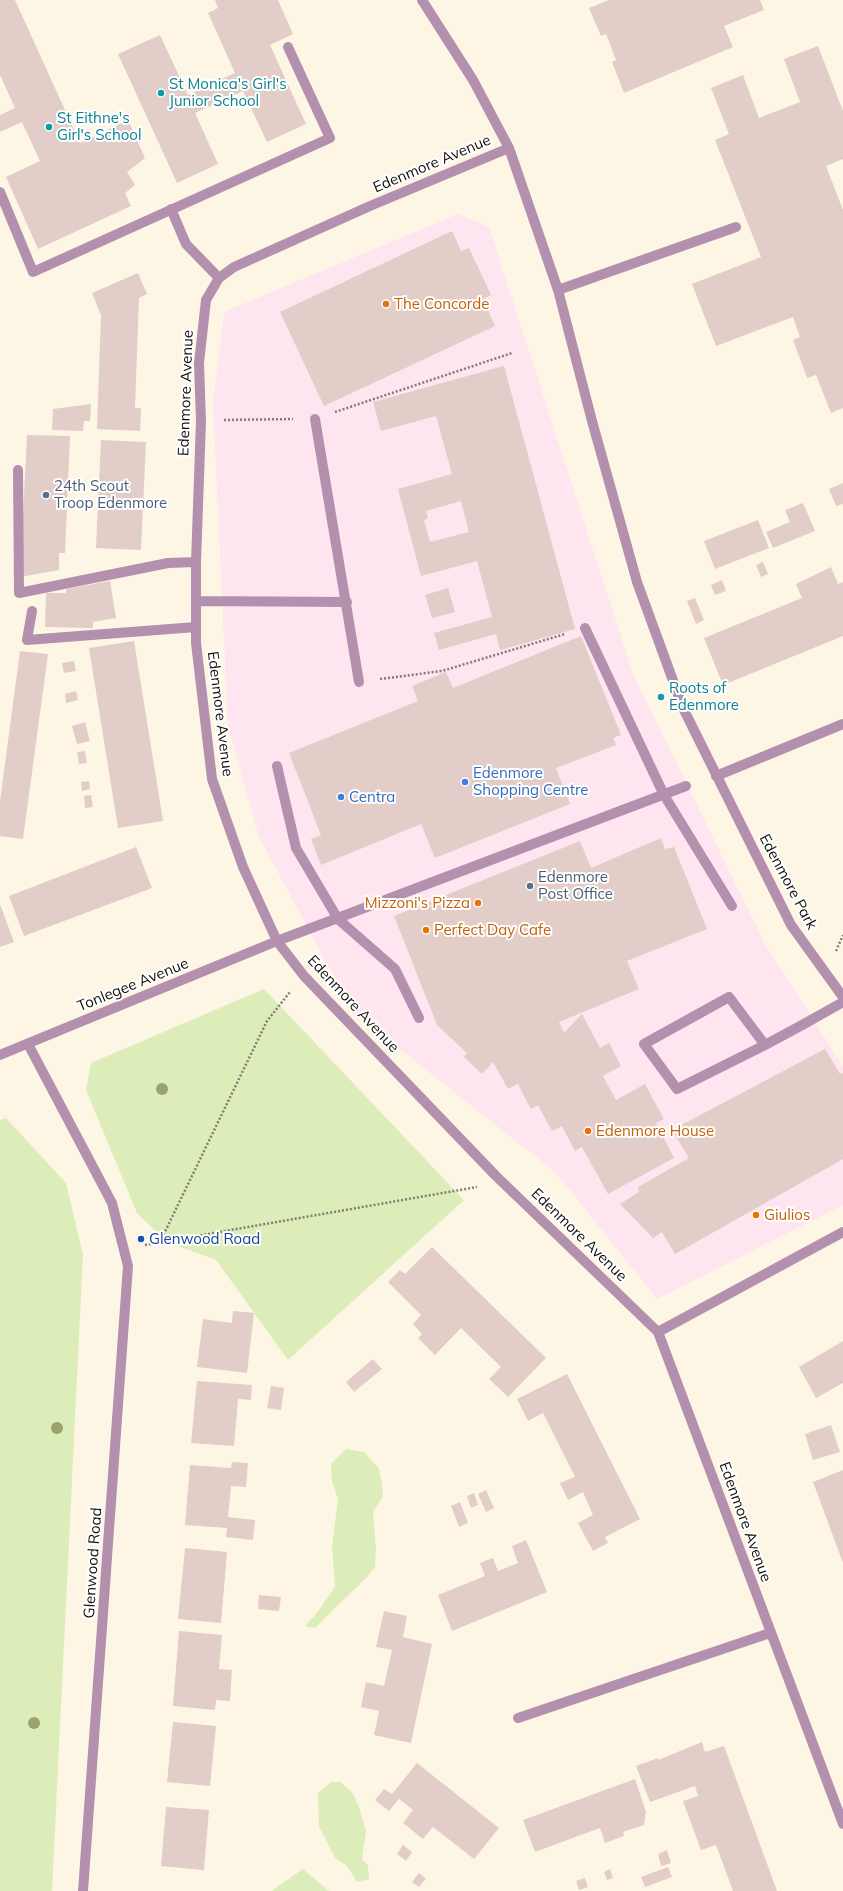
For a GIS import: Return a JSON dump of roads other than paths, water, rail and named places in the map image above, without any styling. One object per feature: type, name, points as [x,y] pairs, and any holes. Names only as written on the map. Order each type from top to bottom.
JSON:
[{"type":"street","name":"Edenmore Park","points":[[422,0],[473,80],[508,148],[558,290],[590,413],[637,582],[683,708],[791,925],[843,997]]},
{"type":"street","points":[[0,192],[33,272],[330,138],[288,47]]},
{"type":"street","name":"Edenmore Avenue","points":[[508,148],[234,267],[219,278],[206,300],[199,363],[201,421],[196,562],[196,643],[212,778],[243,867],[277,941],[304,976],[496,1176],[658,1332],[843,1824]]},
{"type":"street","points":[[171,209],[186,244],[219,278]]},
{"type":"street","points":[[558,290],[736,227]]},
{"type":"street","points":[[315,419],[347,602],[359,682]]},
{"type":"street","points":[[18,470],[19,594],[168,563],[196,562]]},
{"type":"street","points":[[196,601],[347,602]]},
{"type":"street","points":[[32,612],[27,640],[196,627]]},
{"type":"street","points":[[585,628],[664,795],[732,906]]},
{"type":"street","points":[[716,776],[843,724]]},
{"type":"street","points":[[277,766],[296,848],[338,919],[396,969],[419,1018]]},
{"type":"street","points":[[277,941],[686,786]]},
{"type":"street","name":"Tonlegee Avenue","points":[[0,1055],[277,941]]},
{"type":"street","points":[[765,1045],[729,997],[644,1044],[677,1089],[765,1045],[843,1002]]},
{"type":"street","name":"Glenwood Road","points":[[28,1044],[112,1203],[125,1248],[128,1266],[126,1314],[84,1891]]},
{"type":"street","points":[[658,1332],[843,1232]]},
{"type":"street","points":[[518,1718],[770,1633]]},
{"type":"place","name":"St Monica's Girl's Junior School","points":[[161,93]]},
{"type":"place","name":"St Eithne's Girl's School","points":[[49,127]]},
{"type":"place","name":"The Concorde","points":[[386,304]]},
{"type":"place","name":"24th Scout Troop Edenmore","points":[[46,495]]},
{"type":"place","name":"Roots of Edenmore","points":[[661,697]]},
{"type":"place","name":"Edenmore Shopping Centre","points":[[465,782]]},
{"type":"place","name":"Centra","points":[[341,797]]},
{"type":"place","name":"Edenmore Post Office","points":[[530,886]]},
{"type":"place","name":"Mizzoni's Pizza","points":[[478,903]]},
{"type":"place","name":"Perfect Day Cafe","points":[[426,930]]},
{"type":"place","name":"Edenmore House","points":[[588,1131]]},
{"type":"place","name":"Giulios","points":[[756,1215]]},
{"type":"place","name":"Glenwood Road","points":[[141,1239]]}]
